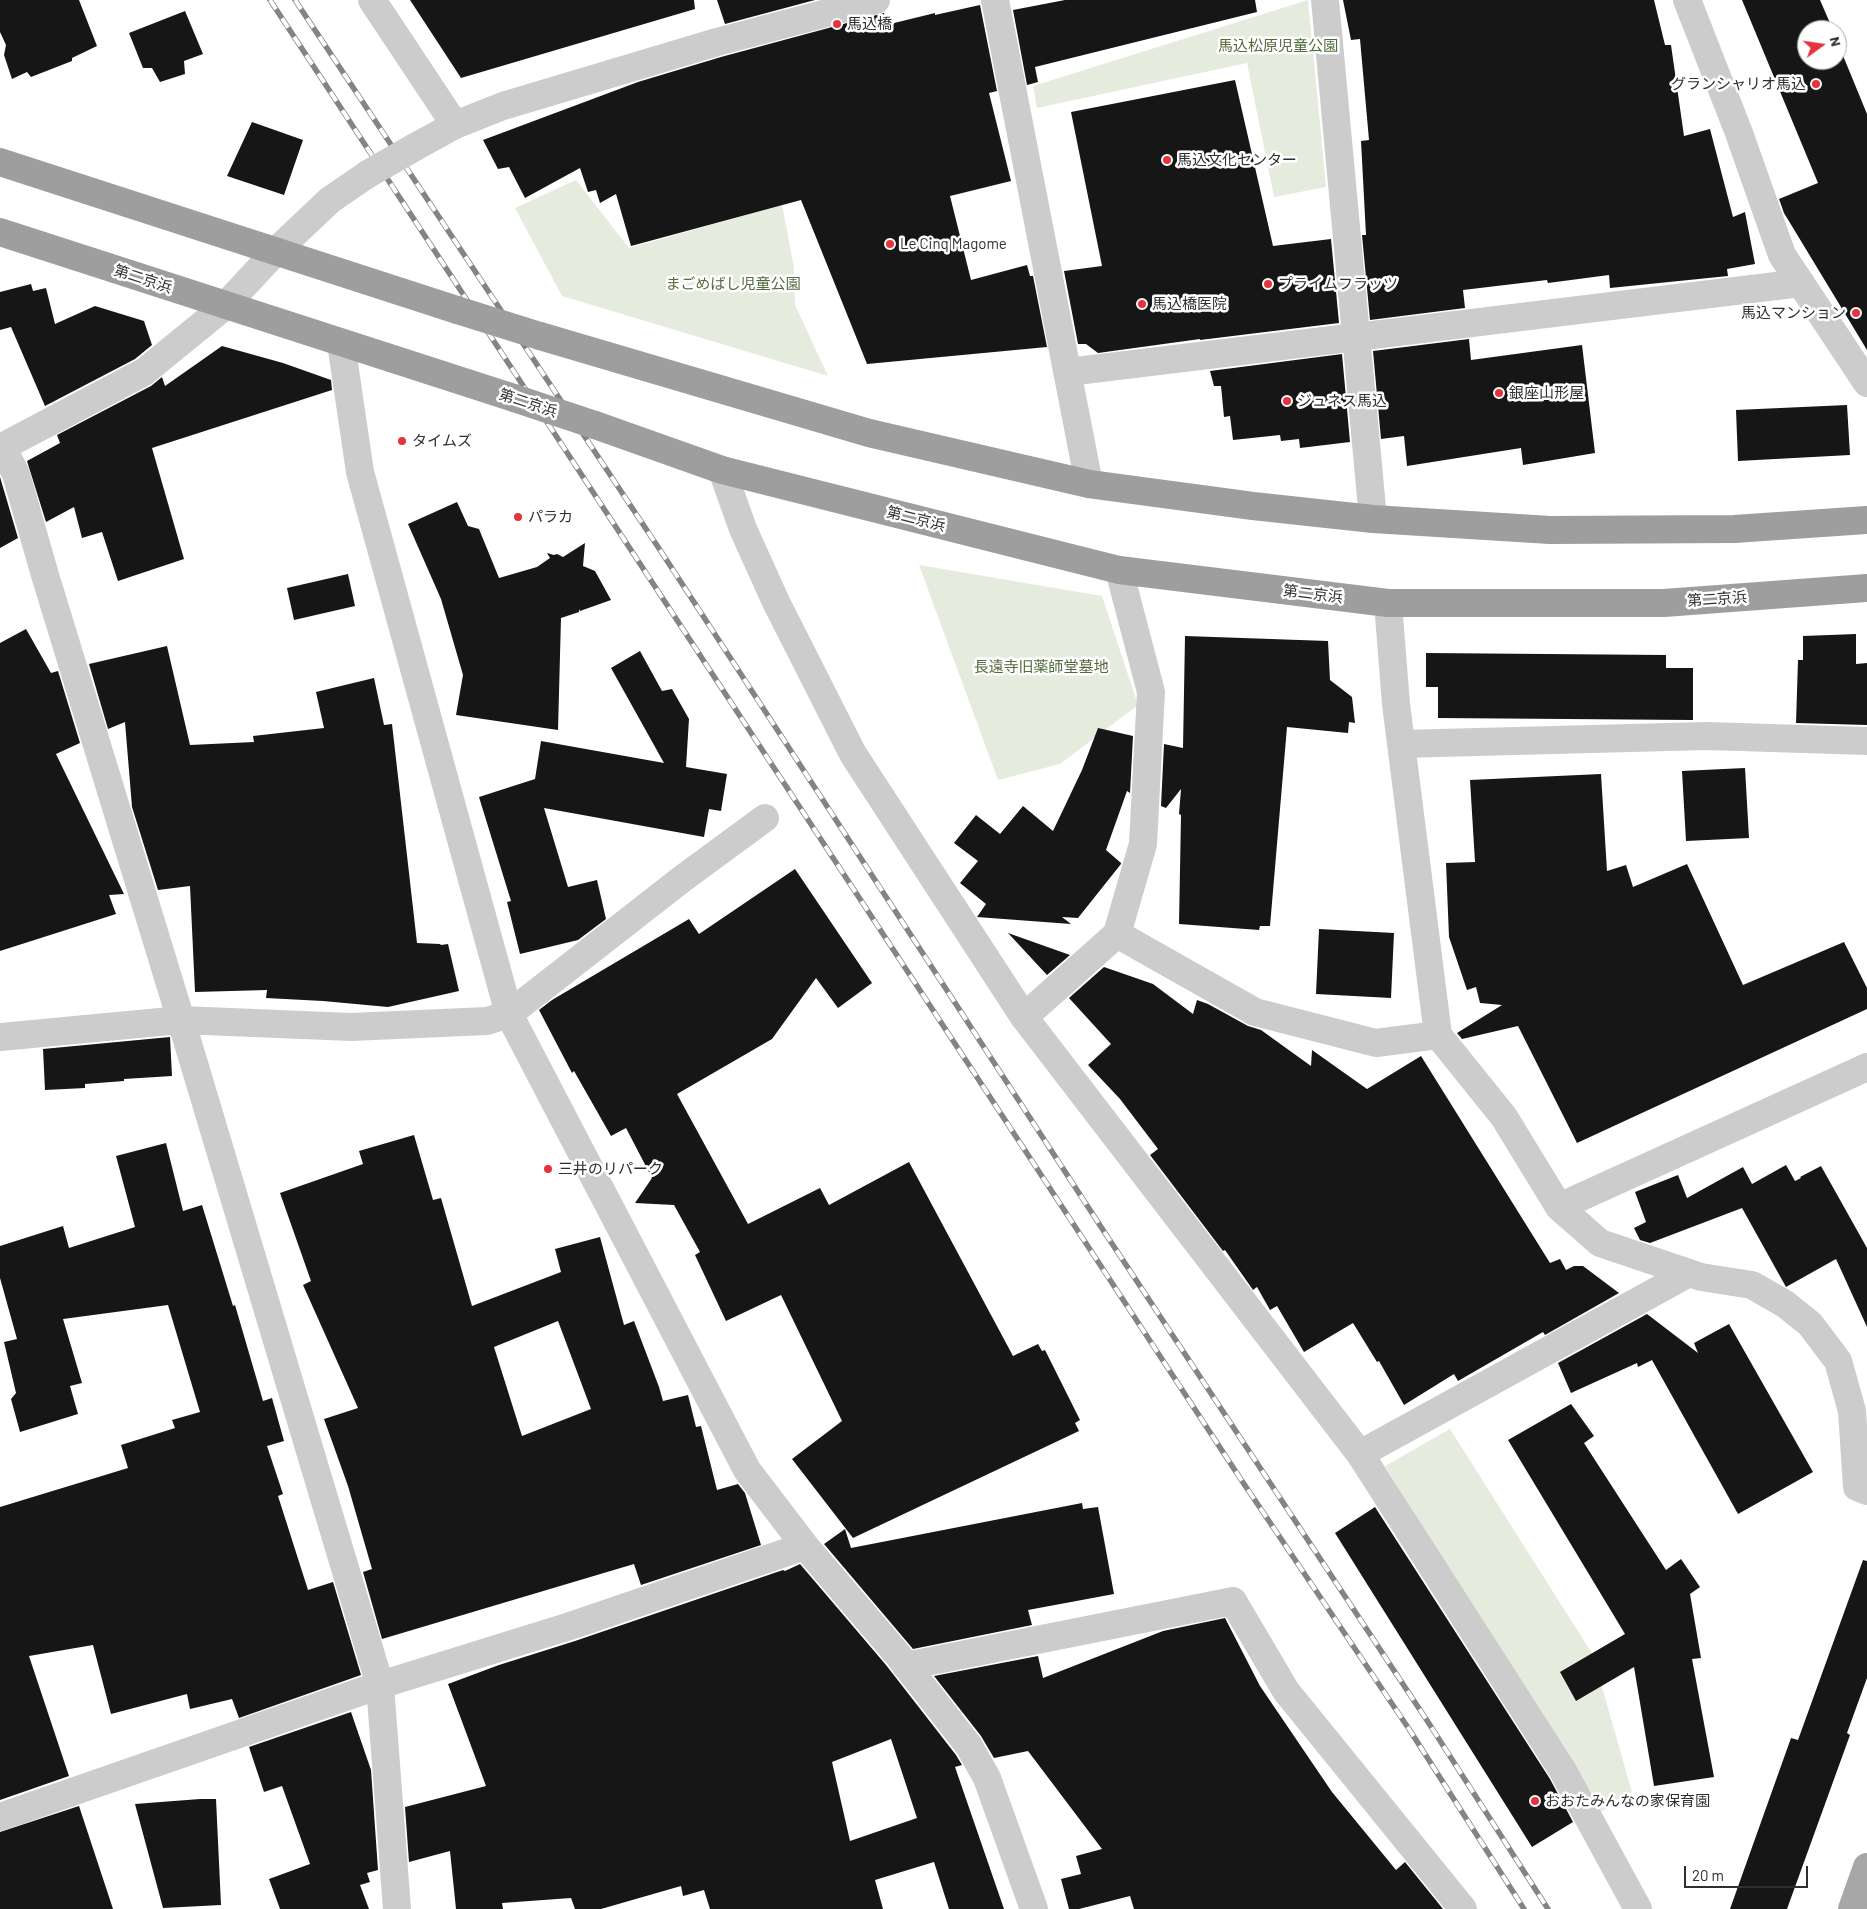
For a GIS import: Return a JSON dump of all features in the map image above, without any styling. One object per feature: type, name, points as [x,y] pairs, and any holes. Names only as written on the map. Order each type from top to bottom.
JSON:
[{"type":"highway","points":[[0,162],[540,336],[869,433],[1089,484],[1253,506],[1373,519],[1550,530],[1734,529],[1867,520]]},
{"type":"highway","name":"第二京浜","points":[[0,232],[514,398],[722,470],[1119,570],[1388,603],[1664,603],[1867,588]]},
{"type":"main road","points":[[1852,1909],[1867,1867]]},
{"type":"street","points":[[372,0],[454,125]]},
{"type":"street","points":[[396,1909],[380,1685],[16,474],[1,447],[144,372],[225,306],[276,252],[330,200],[368,174],[454,125],[503,106],[642,64],[876,0]]},
{"type":"street","points":[[994,0],[1089,484]]},
{"type":"street","points":[[1326,0],[1373,519]]},
{"type":"street","points":[[1687,0],[1739,133],[1782,255],[1867,383]]},
{"type":"street","points":[[1068,372],[1801,283]]},
{"type":"street","points":[[342,343],[360,472],[509,1014],[747,1470],[805,1546],[906,1666],[970,1746],[987,1778],[1034,1909]]},
{"type":"street","points":[[722,470],[743,529],[776,602],[853,754],[1024,1017],[1360,1454],[1562,1771],[1638,1909]]},
{"type":"street","points":[[1024,1017],[1117,934],[1144,844],[1151,692],[1119,570]]},
{"type":"street","points":[[1388,603],[1401,744],[1438,1035],[1504,1117],[1559,1207],[1600,1243],[1700,1277],[1752,1285],[1785,1304],[1810,1324],[1838,1361],[1852,1411],[1856,1487],[1867,1491]]},
{"type":"street","points":[[1401,744],[1707,736],[1867,741]]},
{"type":"street","points":[[0,1037],[181,1020],[351,1027],[486,1022],[509,1014],[765,818]]},
{"type":"street","points":[[1117,934],[1255,1012],[1376,1042],[1438,1035]]},
{"type":"street","points":[[1559,1207],[1867,1067]]},
{"type":"street","points":[[1360,1454],[1689,1273]]},
{"type":"street","points":[[0,1817],[380,1685],[570,1626],[805,1546]]},
{"type":"street","points":[[906,1666],[1233,1600],[1286,1691],[1463,1909]]},
{"type":"green space","name":"馬込松原児童公園","points":[[1308,0],[1326,187],[1274,197],[1247,63],[1037,108],[1033,86]]},
{"type":"green space","name":"まごめばし児童公園","points":[[576,180],[629,248],[782,205],[794,267],[795,305],[828,376],[562,296],[515,208]]},
{"type":"green space","name":"長遠寺旧薬師堂墓地","points":[[919,565],[1102,596],[1138,705],[1060,764],[998,780]]},
{"type":"green space","points":[[1450,1429],[1593,1655],[1632,1792],[1601,1812],[1385,1466]]},
{"type":"building","points":[[0,0],[79,0],[97,46],[72,58],[72,61],[31,77],[27,72],[12,79],[4,55],[6,45],[0,32]]},
{"type":"building","points":[[410,0],[694,0],[695,9],[461,78]]},
{"type":"building","points":[[717,0],[815,0],[725,24]]},
{"type":"building","points":[[1065,0],[1255,0],[1257,12],[1035,67],[1038,82],[1027,85],[1013,10]]},
{"type":"building","points":[[1343,0],[1654,0],[1665,45],[1671,45],[1684,136],[1710,129],[1733,217],[1745,212],[1755,264],[1727,269],[1728,276],[1610,288],[1609,275],[1548,283],[1547,280],[1463,290],[1465,308],[1370,320],[1362,235],[1366,235],[1361,141],[1369,140],[1360,39],[1351,40]]},
{"type":"building","points":[[1742,0],[1820,0],[1829,20],[1797,20],[1797,70],[1847,70],[1847,65],[1867,114],[1867,350],[1784,213],[1779,199],[1818,183]]},
{"type":"building","points":[[980,5],[997,91],[989,93],[1011,181],[950,196],[971,280],[1027,265],[1030,276],[1033,276],[1047,347],[867,364],[801,200],[631,246],[616,194],[600,203],[596,190],[588,192],[580,168],[525,198],[509,167],[498,169],[483,140],[638,82],[721,57],[884,13],[886,25],[935,13],[935,15]]},
{"type":"building","points":[[185,11],[203,54],[184,61],[185,74],[160,82],[152,68],[143,68],[129,33]]},
{"type":"building","points":[[1235,80],[1273,246],[1331,239],[1339,323],[1098,353],[1086,344],[1078,344],[1064,271],[1102,266],[1071,112]]},
{"type":"building","points":[[252,122],[303,140],[284,195],[227,176]]},
{"type":"building","points":[[31,284],[33,291],[46,288],[55,324],[95,306],[144,321],[152,345],[135,359],[45,406],[11,327],[0,330],[0,292]]},
{"type":"building","points":[[1469,339],[1471,360],[1582,345],[1595,453],[1523,465],[1521,448],[1407,466],[1404,436],[1381,439],[1373,351]]},
{"type":"building","points":[[222,346],[283,363],[331,380],[332,390],[152,448],[184,559],[118,581],[102,532],[82,538],[74,507],[46,522],[27,461],[60,443],[57,435],[151,386],[162,377],[165,386]]},
{"type":"building","name":"ジュネス馬込","points":[[1342,354],[1350,442],[1300,448],[1299,439],[1281,441],[1280,435],[1233,440],[1230,416],[1224,417],[1221,386],[1214,386],[1210,371]]},
{"type":"building","points":[[1847,405],[1850,455],[1738,461],[1736,410]]},
{"type":"building","points":[[0,477],[18,538],[0,548]]},
{"type":"building","points":[[457,502],[468,526],[479,529],[499,578],[537,567],[550,558],[547,553],[563,557],[585,543],[583,566],[595,571],[611,600],[580,611],[579,609],[579,612],[561,618],[558,730],[456,715],[463,675],[441,599],[408,524]]},
{"type":"building","points":[[348,574],[355,606],[294,620],[287,588]]},
{"type":"building","points":[[26,629],[51,673],[58,671],[80,743],[56,754],[124,894],[109,895],[116,914],[0,951],[0,643]]},
{"type":"building","points":[[1856,634],[1856,664],[1867,663],[1867,725],[1796,723],[1798,660],[1803,660],[1803,636]]},
{"type":"building","points":[[1185,636],[1328,641],[1330,680],[1352,697],[1355,723],[1349,722],[1348,733],[1287,727],[1270,926],[1260,926],[1259,930],[1179,924],[1181,815],[1179,814],[1181,789],[1166,808],[1161,806],[1164,744],[1183,748]]},
{"type":"building","points":[[167,646],[190,745],[254,742],[253,736],[324,728],[316,692],[374,678],[384,725],[392,724],[417,943],[448,944],[459,991],[388,1007],[266,998],[267,990],[195,992],[190,886],[158,890],[132,807],[125,722],[108,729],[89,664]]},
{"type":"building","points":[[640,651],[662,691],[672,689],[689,719],[686,767],[727,774],[721,811],[709,809],[704,837],[544,808],[568,887],[597,880],[606,919],[578,940],[520,954],[507,902],[511,901],[479,797],[535,779],[541,741],[664,763],[611,668]]},
{"type":"building","points":[[1426,653],[1666,655],[1666,668],[1693,668],[1693,720],[1438,718],[1438,687],[1426,687]]},
{"type":"building","points":[[1098,728],[1133,736],[1130,793],[1127,791],[1106,850],[1121,864],[1078,918],[1062,917],[1071,924],[977,917],[986,904],[960,883],[978,861],[954,843],[976,815],[1000,834],[1023,806],[1053,831],[1082,770]]},
{"type":"building","points":[[1745,768],[1749,838],[1686,841],[1682,771]]},
{"type":"building","points":[[1601,774],[1607,871],[1626,865],[1633,887],[1687,864],[1743,985],[1844,942],[1867,988],[1867,1009],[1577,1143],[1518,1026],[1462,1039],[1457,1033],[1502,1005],[1480,1003],[1476,987],[1467,990],[1449,937],[1446,863],[1475,862],[1470,780]]},
{"type":"building","points":[[795,869],[872,983],[838,1008],[816,978],[772,1039],[677,1094],[748,1224],[820,1188],[829,1205],[909,1162],[1013,1356],[1038,1344],[1042,1351],[1045,1350],[1080,1420],[1075,1423],[1079,1431],[853,1538],[792,1459],[842,1421],[781,1295],[726,1321],[695,1255],[700,1252],[674,1205],[635,1203],[652,1178],[626,1128],[611,1136],[574,1071],[572,1073],[539,1010],[552,1000],[689,919],[699,934]]},
{"type":"building","points":[[1319,929],[1394,933],[1391,998],[1316,994]]},
{"type":"building","points":[[1008,933],[1070,955],[1047,975]]},
{"type":"building","points":[[1104,967],[1153,984],[1193,1014],[1197,1000],[1208,1004],[1248,1026],[1261,1030],[1311,1066],[1312,1050],[1367,1089],[1421,1056],[1550,1263],[1560,1259],[1566,1270],[1574,1266],[1583,1266],[1619,1293],[1545,1335],[1543,1332],[1458,1381],[1454,1374],[1404,1405],[1379,1361],[1377,1362],[1353,1323],[1304,1352],[1277,1306],[1270,1310],[1257,1287],[1253,1290],[1225,1250],[1223,1251],[1150,1155],[1158,1149],[1120,1099],[1088,1065],[1111,1044],[1069,998]]},
{"type":"building","points":[[170,1037],[172,1076],[85,1084],[85,1088],[45,1090],[43,1049]]},
{"type":"building","points":[[414,1135],[433,1200],[441,1198],[472,1306],[561,1272],[555,1249],[600,1237],[624,1325],[634,1321],[663,1401],[688,1395],[696,1427],[701,1426],[717,1490],[738,1484],[745,1493],[761,1545],[641,1585],[634,1564],[382,1639],[363,1572],[372,1569],[348,1486],[324,1419],[358,1408],[303,1285],[311,1281],[280,1193],[363,1164],[359,1151]],"holes":[[[558,1321],[591,1409],[522,1436],[494,1347]]]},
{"type":"building","points":[[166,1143],[183,1211],[202,1205],[233,1306],[235,1305],[263,1401],[272,1398],[284,1441],[267,1446],[283,1494],[278,1496],[308,1590],[333,1582],[361,1675],[239,1718],[232,1699],[190,1709],[187,1694],[111,1714],[93,1645],[29,1656],[69,1776],[0,1800],[0,1507],[128,1468],[121,1445],[175,1428],[172,1420],[200,1412],[168,1305],[63,1319],[82,1383],[70,1386],[78,1414],[20,1432],[11,1399],[16,1393],[4,1342],[17,1339],[0,1278],[0,1246],[63,1226],[69,1248],[135,1227],[116,1156]]},
{"type":"building","points":[[1786,1165],[1795,1181],[1821,1166],[1867,1248],[1867,1327],[1836,1259],[1786,1287],[1742,1208],[1650,1243],[1640,1240],[1634,1228],[1646,1222],[1635,1192],[1678,1175],[1687,1198],[1743,1167],[1752,1184]]},
{"type":"building","points":[[1647,1314],[1698,1353],[1694,1343],[1729,1324],[1813,1472],[1738,1514],[1652,1360],[1638,1367],[1637,1363],[1571,1393],[1558,1363]]},
{"type":"building","points":[[1571,1404],[1594,1436],[1584,1443],[1666,1570],[1681,1559],[1700,1587],[1690,1594],[1701,1658],[1692,1659],[1714,1777],[1654,1786],[1634,1667],[1576,1701],[1560,1672],[1625,1634],[1508,1440]]},
{"type":"building","points":[[1082,1503],[1083,1509],[1098,1507],[1114,1594],[1028,1610],[1032,1625],[913,1649],[824,1544],[845,1529],[851,1548]]},
{"type":"building","points":[[1375,1507],[1550,1779],[1573,1822],[1532,1847],[1335,1533]]},
{"type":"building","points":[[1863,1560],[1867,1561],[1867,1678],[1847,1733],[1850,1735],[1787,1909],[1730,1909],[1791,1738],[1798,1740]]},
{"type":"building","points":[[800,1564],[886,1665],[956,1755],[962,1765],[955,1767],[1004,1909],[949,1909],[934,1862],[875,1880],[883,1909],[710,1909],[704,1890],[683,1896],[681,1886],[601,1909],[575,1909],[571,1898],[502,1903],[503,1909],[456,1909],[450,1851],[409,1862],[405,1807],[486,1786],[448,1684],[499,1665],[783,1570],[785,1571]],"holes":[[[891,1739],[917,1818],[850,1841],[832,1762]]]},
{"type":"building","points":[[1225,1618],[1260,1686],[1332,1792],[1396,1870],[1405,1862],[1443,1909],[1134,1909],[1130,1896],[1079,1909],[1069,1909],[1061,1879],[1081,1874],[1076,1856],[1102,1849],[1028,1751],[994,1758],[981,1736],[934,1676],[1038,1656],[1043,1678],[1163,1631]]},
{"type":"building","points":[[351,1712],[371,1770],[378,1870],[367,1873],[370,1882],[360,1885],[369,1909],[280,1909],[269,1879],[310,1864],[282,1786],[264,1792],[249,1747]]},
{"type":"building","points":[[216,1799],[221,1905],[163,1908],[135,1804]]},
{"type":"building","points":[[79,1806],[113,1909],[0,1909],[0,1832]]},
{"type":"railway","points":[[270,0],[1242,1481],[1409,1729],[1524,1909]]},
{"type":"railway","points":[[295,0],[662,553],[1105,1233],[1428,1722],[1548,1909]]},
{"type":"place","name":"馬込橋","points":[[837,24]]},
{"type":"place","name":"グランシャリオ馬込","points":[[1816,84]]},
{"type":"place","name":"馬込文化センター","points":[[1167,160]]},
{"type":"place","name":"Le Cinq Magome","points":[[890,244]]},
{"type":"place","name":"プライムフラッツ","points":[[1268,284]]},
{"type":"place","name":"馬込橋医院","points":[[1142,304]]},
{"type":"place","name":"馬込マンション","points":[[1856,313]]},
{"type":"place","name":"銀座山形屋","points":[[1499,393]]},
{"type":"place","name":"ジュネス馬込","points":[[1287,401]]},
{"type":"place","name":"タイムズ","points":[[402,441]]},
{"type":"place","name":"パラカ","points":[[518,517]]},
{"type":"place","name":"三井のリパーク","points":[[548,1169]]},
{"type":"place","name":"おおたみんなの家保育園","points":[[1535,1801]]}]
